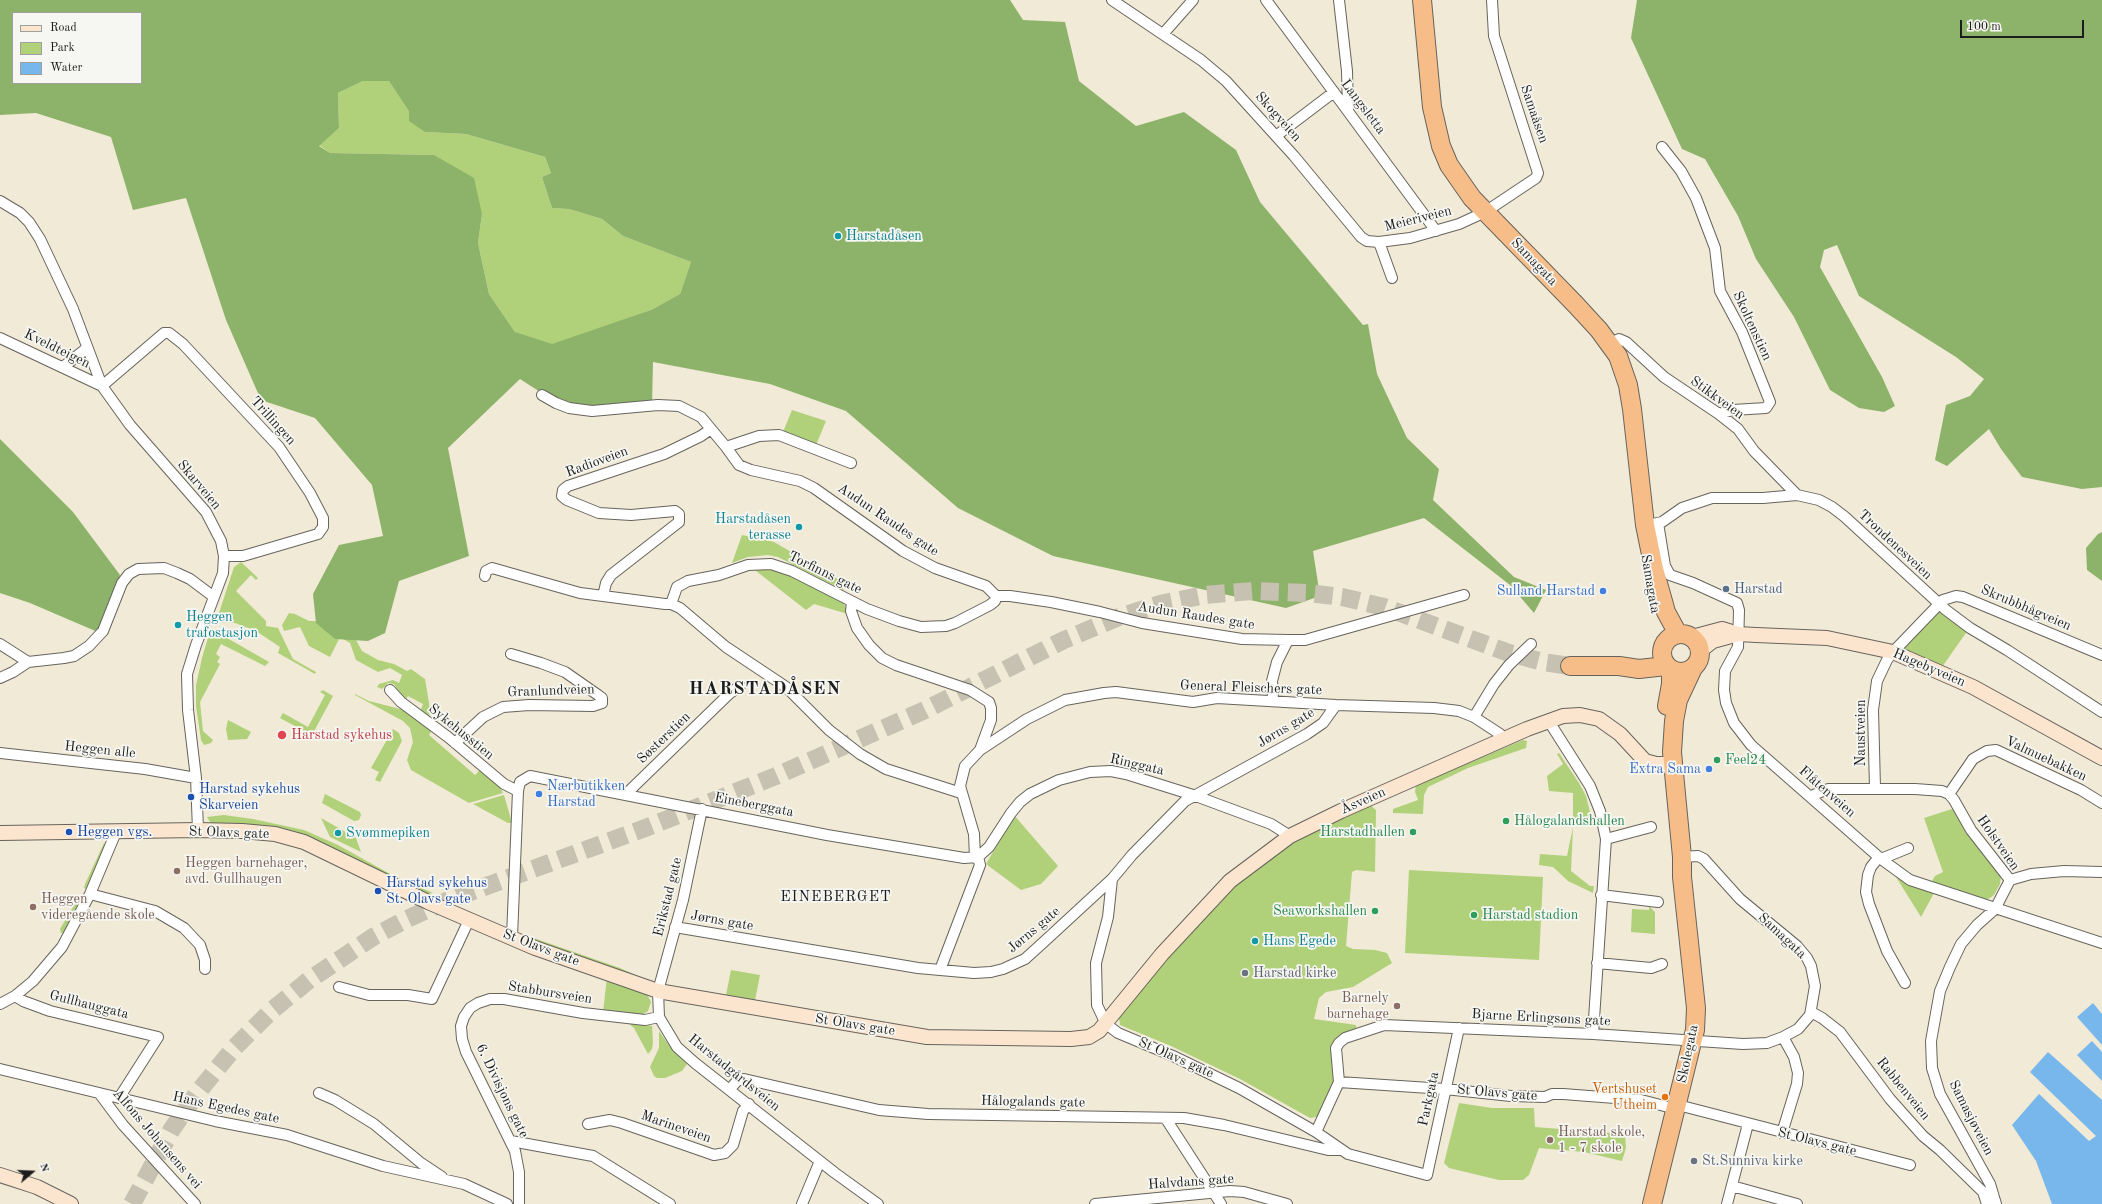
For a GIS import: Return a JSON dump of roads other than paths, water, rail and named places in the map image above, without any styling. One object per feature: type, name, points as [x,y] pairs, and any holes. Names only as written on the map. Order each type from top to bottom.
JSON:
[{"type":"highway","name":"Samagata","points":[[1422,0],[1432,107],[1441,146],[1460,182],[1485,212],[1576,305],[1610,343],[1618,356],[1628,385],[1635,433],[1652,524],[1662,601],[1671,623],[1676,650]]},
{"type":"highway","points":[[1570,666],[1619,666],[1639,669],[1676,650]]},
{"type":"highway","points":[[1676,650],[1680,672],[1693,668],[1678,700],[1667,764],[1682,857],[1682,877]]},
{"type":"highway","points":[[1676,650],[1665,715],[1670,834],[1682,877]]},
{"type":"highway","name":"Skolegata","points":[[1652,1204],[1694,1040],[1696,1008],[1682,877]]},
{"type":"street","name":"Skogveien","points":[[1112,0],[1127,12],[1201,60],[1226,81],[1276,136],[1361,237],[1367,242],[1379,242]]},
{"type":"street","points":[[1163,34],[1193,0]]},
{"type":"street","name":"Langsletta","points":[[1266,0],[1436,231]]},
{"type":"street","points":[[1339,0],[1347,71],[1348,110]]},
{"type":"street","name":"Samaåsen","points":[[1485,212],[1536,178],[1538,173],[1494,36],[1492,0]]},
{"type":"street","points":[[1276,136],[1334,92]]},
{"type":"street","name":"Skoltenstien","points":[[1662,147],[1682,171],[1696,198],[1715,248],[1720,291],[1742,332],[1770,402],[1766,408],[1733,410],[1719,414]]},
{"type":"street","name":"Skarveien","points":[[0,201],[25,218],[40,239],[73,309],[102,386],[130,425],[206,512],[221,541],[224,556],[223,573],[196,645],[187,674],[188,710],[196,778],[198,830]]},
{"type":"street","name":"Meieriveien","points":[[1379,242],[1410,238],[1436,231],[1459,224],[1485,212]]},
{"type":"street","points":[[1379,242],[1392,278]]},
{"type":"street","name":"Trillingen","points":[[102,386],[161,334],[169,332],[183,344],[265,431],[288,459],[322,514],[324,523],[321,531],[318,534],[243,556],[224,556]]},
{"type":"street","name":"Kveldteigen","points":[[0,338],[102,386]]},
{"type":"street","name":"Stikkveien","points":[[1610,343],[1620,339],[1626,342],[1664,378],[1719,414],[1738,430],[1754,451],[1797,496]]},
{"type":"street","points":[[63,367],[87,348]]},
{"type":"street","points":[[542,395],[556,403],[570,408],[592,411],[658,405],[679,406],[701,417],[726,447]]},
{"type":"street","name":"Radioveien","points":[[603,596],[606,583],[611,575],[679,522],[679,514],[675,511],[631,515],[599,513],[567,500],[562,496],[563,490],[568,486],[664,454],[701,436],[711,429]]},
{"type":"street","name":"Audun Raudes gate","points":[[851,463],[780,435],[759,436],[726,447],[740,465],[751,470],[800,481],[814,488],[908,554],[935,568],[986,586],[996,596],[1051,602],[1100,612],[1142,623],[1242,639],[1305,640],[1464,595]]},
{"type":"street","name":"Trondenesveien","points":[[1652,524],[1682,508],[1712,498],[1806,496],[1832,507],[1860,529],[1939,604],[1970,628],[2007,650],[2102,712]]},
{"type":"street","name":"Flåtenveien","points":[[1652,524],[1666,571],[1670,575],[1693,583],[1737,603],[1737,652],[1728,665],[1724,676],[1724,690],[1728,710],[1741,734],[1880,858],[1910,880],[1995,909]]},
{"type":"street","name":"Torfinns gate","points":[[671,604],[677,587],[688,581],[761,563],[792,571],[852,602],[899,622],[921,627],[946,626],[990,605],[995,601],[996,596]]},
{"type":"street","points":[[0,678],[13,672],[28,662],[64,658],[78,654],[89,646],[102,631],[122,583],[129,574],[138,569],[164,568],[190,579],[214,597]]},
{"type":"street","points":[[485,576],[486,571],[492,568],[580,593],[656,604],[671,604],[680,608],[726,647],[786,688],[829,730],[860,754],[886,769],[961,793]]},
{"type":"street","name":"Skrubbhågveien","points":[[1939,604],[1949,597],[1963,596],[2102,655]]},
{"type":"street","points":[[852,602],[851,611],[857,628],[869,645],[882,658],[896,665],[970,690],[989,702],[991,708],[991,720],[980,750]]},
{"type":"street","name":"Naustveien","points":[[1875,788],[1873,710],[1875,691],[1881,671],[1893,652],[1939,604]]},
{"type":"street","name":"Hagebyveien","points":[[1676,650],[1738,634],[1827,638],[1893,652],[1973,687],[2102,758]]},
{"type":"street","points":[[1272,700],[1272,681],[1277,662],[1288,640]]},
{"type":"street","points":[[0,644],[28,662]]},
{"type":"street","points":[[1474,716],[1494,684],[1509,665],[1531,644]]},
{"type":"street","name":"Granlundveien","points":[[455,744],[483,717],[503,707],[529,705],[593,706],[602,702],[602,698],[565,672],[555,667],[511,654]]},
{"type":"street","name":"Søsterstien","points":[[626,794],[724,699],[740,686]]},
{"type":"street","name":"Sykehusstien","points":[[390,690],[400,702],[504,784],[518,791]]},
{"type":"street","name":"General Fleischers gate","points":[[977,857],[974,834],[960,786],[965,766],[980,750],[1027,719],[1065,700],[1104,692],[1129,693],[1193,702],[1218,698],[1272,700],[1336,706],[1434,708],[1459,711],[1474,716],[1500,734],[1504,739]]},
{"type":"street","name":"Jørns gate","points":[[675,927],[940,970],[991,972],[1015,964],[1025,959],[1112,879],[1135,851],[1193,795],[1307,734],[1323,724],[1336,706]]},
{"type":"street","name":"Åsveien","points":[[1106,1024],[1167,948],[1215,896],[1252,863],[1290,836],[1341,811],[1548,720],[1572,715],[1599,719],[1620,734],[1641,758],[1650,763],[1667,764]]},
{"type":"street","points":[[1548,720],[1590,786],[1600,811],[1606,839],[1601,895],[1593,1034]]},
{"type":"street","name":"Valmuebakken","points":[[1949,794],[1973,760],[1988,751],[1996,750],[2066,783],[2102,803]]},
{"type":"street","name":"Heggen alle","points":[[0,753],[145,769],[196,778]]},
{"type":"street","name":"Ringgata","points":[[977,857],[989,847],[1020,802],[1044,786],[1074,775],[1090,772],[1111,771],[1138,777],[1193,795],[1271,824],[1290,836]]},
{"type":"street","name":"Eineberggata","points":[[518,791],[520,782],[524,778],[536,776],[827,835],[964,858],[977,857]]},
{"type":"street","points":[[1811,796],[1828,789],[1875,788],[1942,791],[1949,794]]},
{"type":"street","points":[[512,937],[518,791]]},
{"type":"street","name":"Holstveien","points":[[1949,794],[1971,830],[2010,880],[1995,909]]},
{"type":"street","name":"Erikstad gate","points":[[658,990],[675,927],[702,809]]},
{"type":"street","points":[[1606,839],[1651,827]]},
{"type":"street","name":"St Olavs gate","points":[[0,833],[198,830],[251,831],[294,839],[428,902],[535,948],[658,990],[891,1031],[949,1038],[1083,1038],[1095,1034],[1106,1024],[1118,1033],[1212,1074],[1316,1132]]},
{"type":"street","points":[[0,1004],[15,996],[33,981],[55,956],[90,894],[116,832]]},
{"type":"street","points":[[1906,983],[1887,951],[1866,892],[1868,875],[1871,867],[1880,858],[1908,848]]},
{"type":"street","name":"Samagata","points":[[1682,857],[1698,856],[1704,859],[1740,899],[1797,946],[1807,958],[1814,976],[1815,986],[1811,1012],[1806,1022],[1783,1038]]},
{"type":"street","points":[[940,970],[980,865],[977,857]]},
{"type":"street","points":[[2010,880],[2031,874],[2064,870],[2102,872]]},
{"type":"street","points":[[1106,1024],[1097,1005],[1096,963],[1108,917],[1112,879]]},
{"type":"street","points":[[90,894],[155,911],[184,928],[200,945],[205,960],[205,969]]},
{"type":"street","points":[[1601,895],[1658,902]]},
{"type":"street","points":[[1995,909],[2102,943]]},
{"type":"street","name":"Samasjøveien","points":[[1995,909],[1977,925],[1961,944],[1940,991],[1931,1041],[1932,1068],[1940,1094],[1990,1184],[1996,1204]]},
{"type":"street","points":[[339,987],[370,995],[408,995],[432,999],[469,920]]},
{"type":"street","points":[[1597,963],[1651,968],[1662,964]]},
{"type":"street","name":"Harstadgårdsveien","points":[[658,990],[659,1016],[677,1047],[866,1197],[878,1204]]},
{"type":"street","name":"Gullhauggata","points":[[15,996],[23,1001],[50,1011],[158,1037],[119,1098]]},
{"type":"street","name":"Stabbursveien","points":[[462,1039],[461,1026],[464,1017],[470,1008],[478,1003],[490,999],[504,999],[583,1014],[645,1020],[659,1016]]},
{"type":"street","name":"Rabbenveien","points":[[1811,1012],[1822,1018],[1840,1032],[1890,1099],[1923,1136],[1940,1150],[1983,1192],[1987,1204]]},
{"type":"street","name":"Bjarne Erlingsøns gate","points":[[1339,1082],[1336,1048],[1345,1038],[1384,1025],[1593,1034],[1755,1044],[1783,1038]]},
{"type":"street","name":"Parkgata","points":[[1428,1175],[1459,1028]]},
{"type":"street","points":[[1782,1133],[1797,1084],[1798,1073],[1794,1057],[1783,1038]]},
{"type":"street","name":"6. Divisjons gate","points":[[462,1039],[466,1052],[511,1141],[519,1172],[519,1204]]},
{"type":"street","name":"Hans Egedes gate","points":[[0,1070],[215,1121],[287,1135],[383,1166],[444,1179],[487,1194],[507,1204]]},
{"type":"street","name":"Hålogalands gate","points":[[730,1089],[737,1081],[744,1080],[879,1110],[928,1114],[1166,1119],[1184,1118],[1224,1125],[1328,1150],[1340,1150]]},
{"type":"street","points":[[1316,1132],[1339,1082]]},
{"type":"street","name":"St Olavs gate","points":[[1339,1082],[1445,1089],[1511,1096],[1545,1097],[1556,1093],[1641,1100],[1748,1124],[1910,1165]]},
{"type":"street","name":"Alfons Johansens vei","points":[[99,1093],[123,1125],[195,1204]]},
{"type":"street","name":"Hans Egedes gate","points":[[319,1094],[335,1100],[374,1124],[416,1159],[444,1179]]},
{"type":"street","name":"Marineveien","points":[[588,1124],[610,1120],[714,1155],[725,1153],[732,1145],[743,1111],[749,1104]]},
{"type":"street","points":[[1166,1119],[1221,1204]]},
{"type":"street","points":[[1727,1204],[1748,1124]]},
{"type":"street","name":"Hålogalands gate","points":[[1316,1132],[1340,1150],[1348,1154],[1428,1175]]},
{"type":"street","points":[[511,1141],[593,1156],[670,1204]]},
{"type":"street","points":[[802,1204],[820,1161]]},
{"type":"street","points":[[0,1175],[37,1187],[71,1204]]},
{"type":"street","points":[[1732,1186],[1796,1204]]},
{"type":"street","name":"Halvdans gate","points":[[1095,1204],[1214,1193],[1244,1192],[1287,1204]]},
{"type":"water","points":[[2093,1003],[2102,1014],[2102,1045],[2077,1017]]},
{"type":"water","points":[[2092,1041],[2102,1052],[2102,1081],[2077,1055]]},
{"type":"water","points":[[2048,1052],[2102,1100],[2102,1204],[2052,1204],[2036,1161],[2012,1125],[2039,1094],[2089,1141],[2096,1136],[2030,1072]]},
{"type":"tunnel","points":[[132,1204],[172,1129],[199,1091],[234,1048],[270,1012],[309,980],[373,937],[405,920],[451,899],[648,827],[776,776],[925,710],[1064,640],[1119,617],[1160,604],[1205,595],[1253,591],[1308,593],[1342,597],[1384,607],[1509,653],[1543,662],[1570,666]]},
{"type":"place","name":"Harstadåsen","points":[[838,236]]},
{"type":"place","name":"Harstadåsen terasse","points":[[799,527]]},
{"type":"place","name":"Harstad","points":[[1726,589]]},
{"type":"place","name":"Sulland Harstad","points":[[1603,591]]},
{"type":"place","name":"Heggen trafostasjon","points":[[178,625]]},
{"type":"place","name":"Harstad sykehus","points":[[282,735]]},
{"type":"place","name":"Feel24","points":[[1717,760]]},
{"type":"place","name":"Extra Sama","points":[[1709,769]]},
{"type":"place","name":"Nærbutikken Harstad","points":[[539,794]]},
{"type":"place","name":"Harstad sykehus Skarveien","points":[[191,797]]},
{"type":"place","name":"Hålogalandshallen","points":[[1506,821]]},
{"type":"place","name":"Heggen vgs.","points":[[69,832]]},
{"type":"place","name":"Harstadhallen","points":[[1413,832]]},
{"type":"place","name":"Svømmepiken","points":[[338,833]]},
{"type":"place","name":"Heggen barnehager, avd. Gullhaugen","points":[[177,871]]},
{"type":"place","name":"Harstad sykehus St. Olavs gate","points":[[378,891]]},
{"type":"place","name":"Heggen videregående skole","points":[[33,907]]},
{"type":"place","name":"Seaworkshallen","points":[[1375,911]]},
{"type":"place","name":"Harstad stadion","points":[[1474,915]]},
{"type":"place","name":"Hans Egede","points":[[1255,941]]},
{"type":"place","name":"Harstad kirke","points":[[1245,973]]},
{"type":"place","name":"Barnely barnehage","points":[[1397,1006]]},
{"type":"place","name":"Vertshuset Utheim","points":[[1665,1097]]},
{"type":"place","name":"Harstad skole, 1 - 7 skole","points":[[1550,1140]]},
{"type":"place","name":"St.Sunniva kirke","points":[[1694,1161]]},
{"type":"district","name":"HARSTADÅSEN","points":[[765,689]]},
{"type":"district","name":"EINEBERGET","points":[[836,897]]}]
